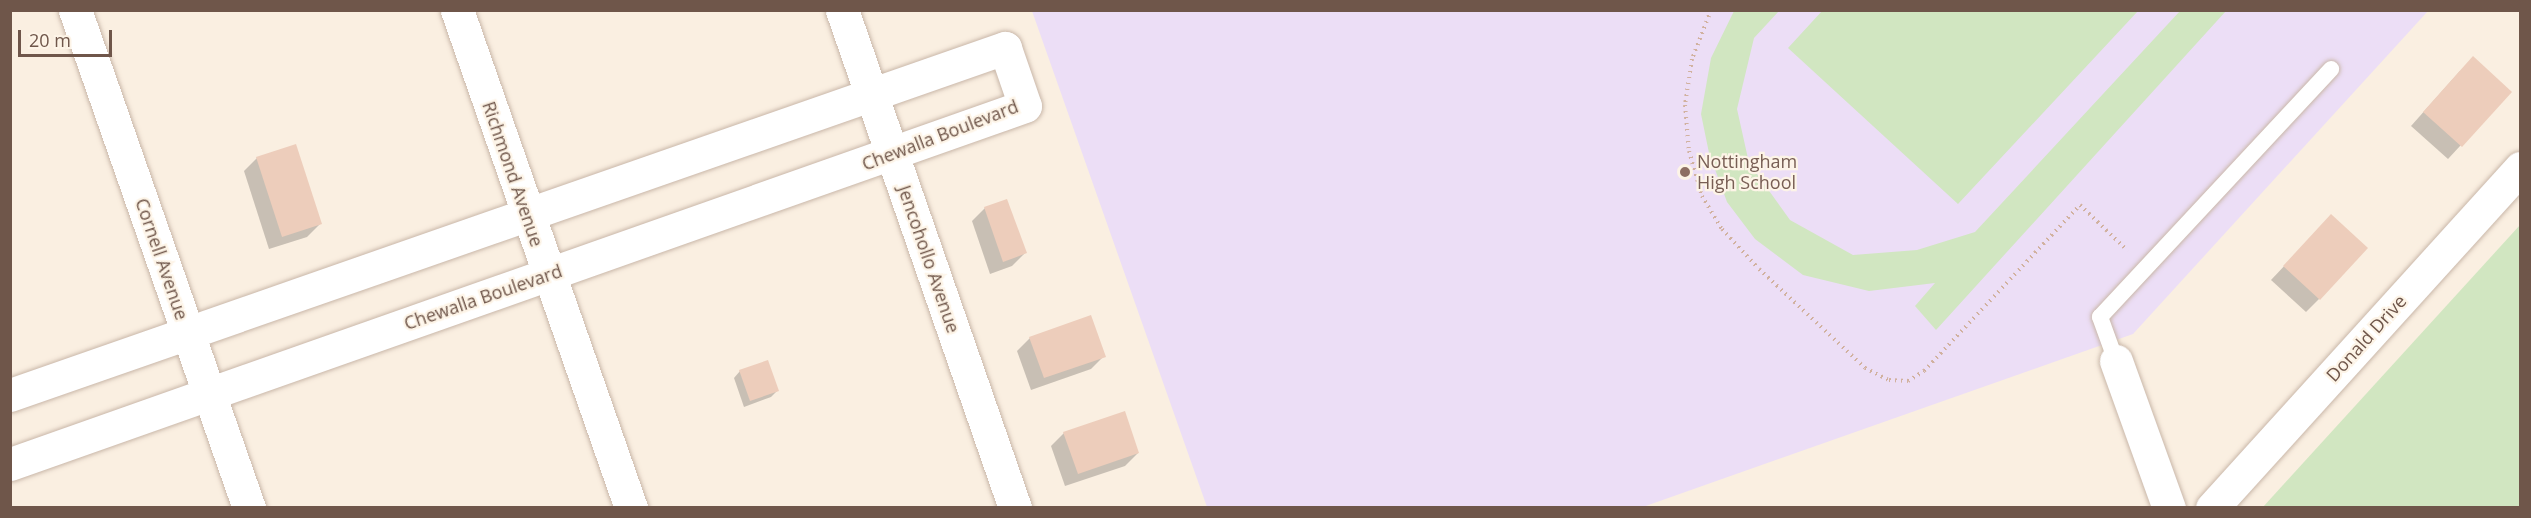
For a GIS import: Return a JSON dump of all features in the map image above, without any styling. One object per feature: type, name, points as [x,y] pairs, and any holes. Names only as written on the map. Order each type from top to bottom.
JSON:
[{"type":"street","name":"Cornell Avenue","points":[[75,10],[249,507]]},
{"type":"street","name":"Richmond Avenue","points":[[457,10],[526,215],[631,507]]},
{"type":"street","name":"Jencohollo Avenue","points":[[842,10],[1015,507]]},
{"type":"street","name":"Chewalla Boulevard","points":[[10,395],[1005,48],[1025,106],[10,464]]},
{"type":"street","name":"Donald Drive","points":[[2212,507],[2520,168]]},
{"type":"street","points":[[2116,361],[2169,507]]},
{"type":"lane","points":[[2116,361],[2100,317],[2331,69]]},
{"type":"path","points":[[1711,10],[1692,59],[1685,105],[1689,151],[1702,196],[1722,229],[1758,269],[1865,368],[1889,380],[1908,381],[1924,371],[2080,205],[2146,268]]},
{"type":"shaded area","name":"Nottingham High School","points":[[1032,11],[2428,11],[2133,334],[1640,508],[1207,507]]},
{"type":"green space","points":[[1734,11],[1779,11],[1754,38],[1737,109],[1749,163],[1790,220],[1853,255],[1917,250],[1975,232],[2180,11],[2226,11],[1936,330],[1915,306],[1935,283],[1869,291],[1803,275],[1755,239],[1727,202],[1709,153],[1701,114],[1711,58]]},
{"type":"green space","points":[[1822,11],[2138,11],[1958,204],[1788,48]]},
{"type":"green space","points":[[2520,225],[2520,507],[2263,507]]},
{"type":"building","points":[[2473,56],[2512,92],[2462,147],[2423,112]]},
{"type":"building","points":[[296,144],[322,224],[282,237],[256,157]]},
{"type":"building","points":[[1007,199],[1027,253],[1003,262],[984,207]]},
{"type":"building","points":[[2331,214],[2368,248],[2320,300],[2283,266]]},
{"type":"building","points":[[1091,315],[1106,357],[1044,378],[1029,337]]},
{"type":"building","points":[[768,360],[779,391],[750,401],[739,370]]},
{"type":"building","points":[[1125,411],[1139,453],[1078,474],[1063,432]]},
{"type":"place","name":"Nottingham High School","points":[[1685,172]]}]
